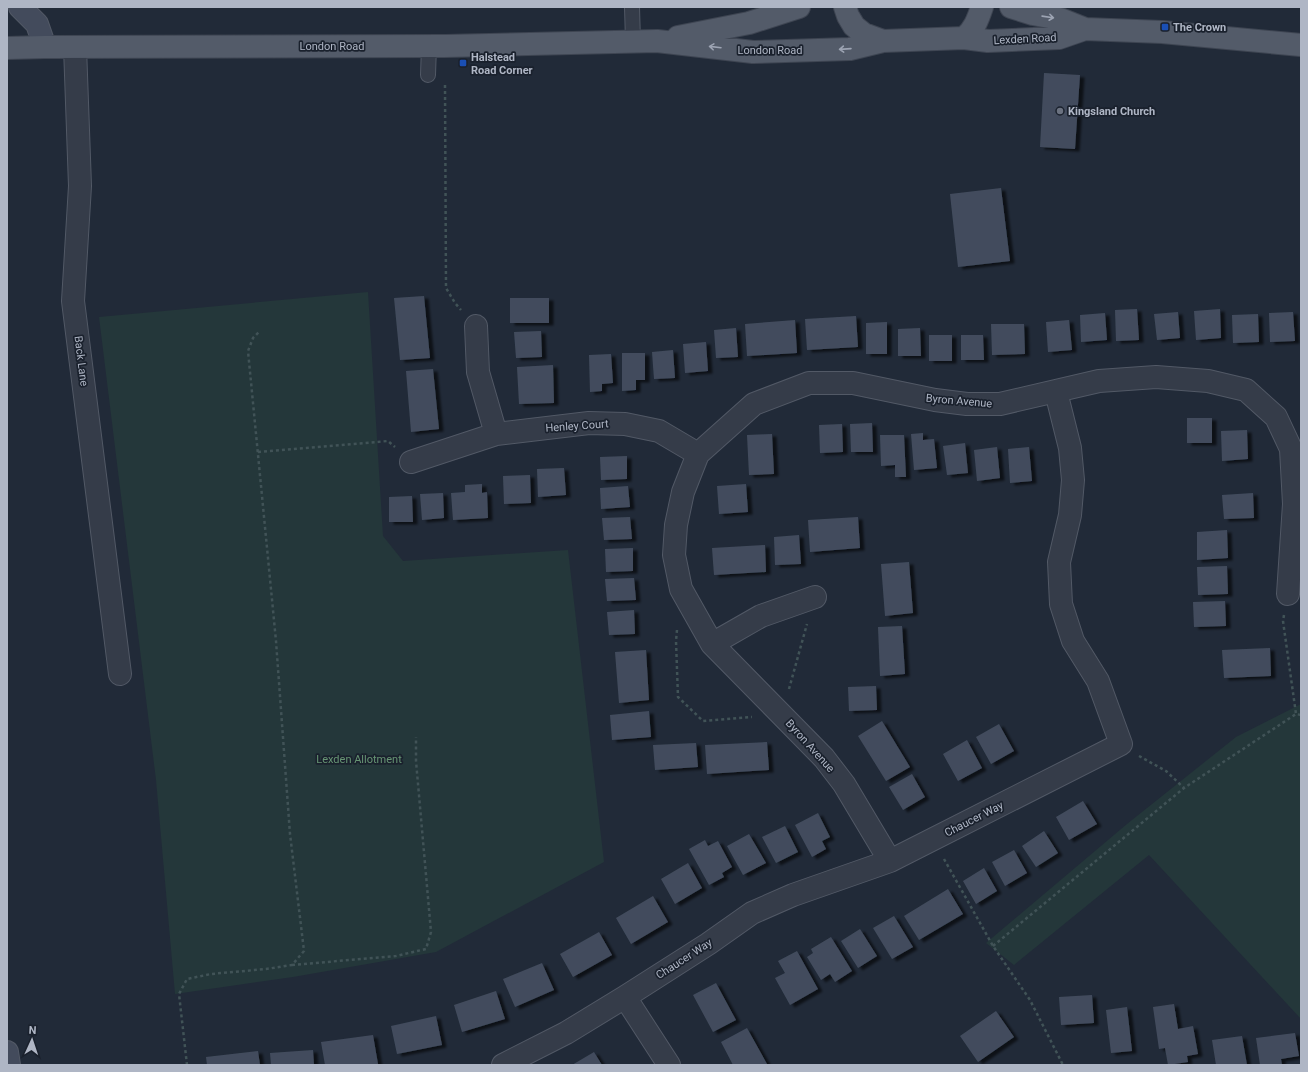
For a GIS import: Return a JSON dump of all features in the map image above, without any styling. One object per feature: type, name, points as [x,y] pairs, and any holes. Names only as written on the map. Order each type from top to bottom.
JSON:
[{"type":"main road","name":"London Road","points":[[657,41],[749,23],[799,7]]},
{"type":"main road","points":[[845,7],[854,26],[864,34],[883,41]]},
{"type":"main road","points":[[964,38],[972,30],[982,7]]},
{"type":"main road","name":"Lexden Road","points":[[1011,7],[1032,14],[1060,19],[1085,29],[1162,32],[1301,45]]},
{"type":"main road","name":"Lexden Road","points":[[883,41],[964,38],[988,41],[1059,38],[1085,29]]},
{"type":"main road","name":"London Road","points":[[7,48],[437,46],[657,41],[753,52],[850,49],[883,41]]},
{"type":"street","points":[[20,7],[37,24],[45,47]]},
{"type":"street","name":"Back Lane","points":[[75,47],[80,186],[73,300],[120,674]]},
{"type":"street","points":[[476,326],[478,372],[496,434]]},
{"type":"street","name":"Byron Avenue","points":[[890,861],[844,784],[824,758],[712,644],[681,589],[674,555],[676,525],[683,492],[698,454],[754,404],[809,383],[853,383],[935,400],[967,404],[1000,404],[1099,382],[1156,377],[1208,381],[1246,390],[1276,417],[1291,450],[1294,504],[1288,594]]},
{"type":"street","points":[[1056,392],[1070,448],[1073,480],[1070,515],[1059,562],[1061,604],[1073,641],[1098,681],[1121,744]]},
{"type":"street","name":"Henley Court","points":[[411,462],[496,434],[589,423],[625,424],[659,431],[698,454]]},
{"type":"street","points":[[712,644],[761,616],[815,597]]},
{"type":"street","name":"Chaucer Way","points":[[503,1065],[566,1033],[625,997],[708,944],[752,912],[793,895],[890,861],[1121,744]]},
{"type":"street","points":[[625,997],[669,1065]]},
{"type":"street","points":[[7,1052],[8,1065]]},
{"type":"lane","points":[[632,7],[633,41]]},
{"type":"lane","points":[[428,75],[437,46]]},
{"type":"path","points":[[437,46],[446,288],[455,303],[476,326]]},
{"type":"path","points":[[260,332],[253,338],[248,351],[276,641],[290,834],[304,951],[292,965]]},
{"type":"path","points":[[258,452],[388,441],[411,462]]},
{"type":"path","points":[[1288,594],[1283,621],[1296,714]]},
{"type":"path","points":[[993,946],[1184,788],[1296,714],[1301,715]]},
{"type":"path","points":[[187,1065],[179,994],[187,979],[211,974],[292,965],[396,956],[426,949],[432,932],[416,761],[416,737]]},
{"type":"path","points":[[1121,744],[1166,771],[1184,788]]},
{"type":"path","points":[[933,840],[993,946],[1030,1000],[1064,1065]]},
{"type":"green space","name":"Lexden Allotment","points":[[368,292],[383,536],[403,561],[568,550],[604,862],[436,952],[293,977],[175,994],[156,780],[99,317]]},
{"type":"green space","points":[[1301,704],[1301,1019],[1149,855],[1014,965],[986,943],[1127,824],[1236,737]]},
{"type":"building","name":"Kingsland Church","points":[[1044,73],[1080,75],[1075,149],[1040,147]]},
{"type":"building","points":[[1001,188],[1010,261],[958,267],[950,194]]},
{"type":"building","points":[[424,296],[430,358],[400,360],[394,298]]},
{"type":"building","points":[[510,298],[549,298],[549,323],[510,323]]},
{"type":"building","points":[[1137,309],[1139,340],[1116,341],[1115,310]]},
{"type":"building","points":[[1220,309],[1221,338],[1196,340],[1194,311]]},
{"type":"building","points":[[1178,312],[1180,338],[1157,340],[1154,314]]},
{"type":"building","points":[[1293,312],[1295,341],[1270,342],[1269,313]]},
{"type":"building","points":[[1105,313],[1107,340],[1081,342],[1080,315]]},
{"type":"building","points":[[1258,314],[1259,342],[1233,343],[1232,315]]},
{"type":"building","points":[[856,316],[858,347],[807,350],[805,319]]},
{"type":"building","points":[[795,320],[797,353],[747,356],[745,324]]},
{"type":"building","points":[[1069,320],[1072,350],[1048,352],[1046,322]]},
{"type":"building","points":[[887,322],[887,354],[866,354],[866,323]]},
{"type":"building","points":[[991,324],[1024,324],[1025,354],[992,355]]},
{"type":"building","points":[[736,328],[738,357],[716,358],[714,330]]},
{"type":"building","points":[[920,328],[921,356],[898,356],[898,329]]},
{"type":"building","points":[[541,331],[542,357],[516,358],[514,332]]},
{"type":"building","points":[[929,335],[952,335],[952,361],[929,361]]},
{"type":"building","points":[[961,335],[983,335],[984,360],[961,360]]},
{"type":"building","points":[[706,342],[708,371],[685,373],[683,344]]},
{"type":"building","points":[[673,350],[675,378],[654,379],[652,352]]},
{"type":"building","points":[[622,353],[645,353],[645,380],[636,380],[636,390],[622,391]]},
{"type":"building","points":[[611,354],[613,383],[602,384],[602,391],[590,392],[589,355]]},
{"type":"building","points":[[553,365],[554,403],[519,404],[517,367]]},
{"type":"building","points":[[433,369],[439,429],[411,432],[406,371]]},
{"type":"building","points":[[1187,418],[1212,418],[1212,443],[1187,443]]},
{"type":"building","points":[[872,423],[873,452],[851,452],[850,424]]},
{"type":"building","points":[[842,424],[843,452],[820,453],[819,425]]},
{"type":"building","points":[[1247,430],[1248,459],[1222,461],[1221,431]]},
{"type":"building","points":[[923,433],[923,440],[934,439],[937,468],[914,470],[911,434]]},
{"type":"building","points":[[772,434],[774,474],[749,475],[747,435]]},
{"type":"building","points":[[880,435],[904,435],[906,477],[895,477],[895,465],[881,466]]},
{"type":"building","points":[[965,443],[968,473],[947,475],[943,446]]},
{"type":"building","points":[[997,447],[1000,478],[977,481],[974,450]]},
{"type":"building","points":[[1029,447],[1032,481],[1010,483],[1008,449]]},
{"type":"building","points":[[627,456],[627,479],[601,480],[600,457]]},
{"type":"building","points":[[564,468],[566,495],[538,497],[537,469]]},
{"type":"building","points":[[530,475],[531,503],[504,504],[503,476]]},
{"type":"building","points":[[482,484],[482,493],[487,492],[488,518],[453,520],[451,493],[465,492],[465,485]]},
{"type":"building","points":[[746,484],[748,512],[719,514],[717,486]]},
{"type":"building","points":[[628,486],[630,507],[601,509],[600,488]]},
{"type":"building","points":[[443,493],[444,518],[422,520],[420,494]]},
{"type":"building","points":[[1253,493],[1254,518],[1224,519],[1222,495]]},
{"type":"building","points":[[412,496],[413,522],[389,522],[389,497]]},
{"type":"building","points":[[630,517],[632,539],[604,540],[602,518]]},
{"type":"building","points":[[858,517],[860,548],[810,552],[808,520]]},
{"type":"building","points":[[1227,530],[1228,558],[1197,560],[1197,532]]},
{"type":"building","points":[[799,535],[801,564],[775,565],[774,537]]},
{"type":"building","points":[[765,545],[766,572],[714,575],[712,548]]},
{"type":"building","points":[[633,548],[633,571],[606,572],[605,549]]},
{"type":"building","points":[[909,562],[913,613],[885,616],[881,564]]},
{"type":"building","points":[[1227,566],[1228,594],[1198,595],[1197,567]]},
{"type":"building","points":[[634,578],[636,600],[607,601],[605,579]]},
{"type":"building","points":[[1225,601],[1226,626],[1194,627],[1193,602]]},
{"type":"building","points":[[634,610],[635,634],[609,635],[607,612]]},
{"type":"building","points":[[902,626],[905,674],[880,676],[878,627]]},
{"type":"building","points":[[1270,648],[1271,676],[1224,678],[1222,650]]},
{"type":"building","points":[[646,650],[649,700],[619,703],[615,652]]},
{"type":"building","points":[[876,686],[877,710],[849,711],[848,687]]},
{"type":"building","points":[[649,711],[651,737],[612,740],[610,715]]},
{"type":"building","points":[[882,721],[910,767],[886,781],[858,736]]},
{"type":"building","points":[[999,724],[1014,751],[991,764],[976,737]]},
{"type":"building","points":[[967,740],[982,768],[958,781],[943,754]]},
{"type":"building","points":[[767,742],[769,770],[707,774],[705,745]]},
{"type":"building","points":[[696,743],[698,767],[655,770],[653,745]]},
{"type":"building","points":[[912,774],[925,797],[903,810],[889,787]]},
{"type":"building","points":[[1083,801],[1097,824],[1069,840],[1056,817]]},
{"type":"building","points":[[818,813],[830,837],[822,841],[826,849],[812,857],[795,825]]},
{"type":"building","points":[[785,826],[798,852],[776,863],[762,837]]},
{"type":"building","points":[[1044,831],[1058,853],[1036,867],[1022,846]]},
{"type":"building","points":[[749,834],[766,863],[743,875],[727,846]]},
{"type":"building","points":[[705,840],[708,846],[718,841],[732,867],[722,873],[724,877],[709,885],[689,849]]},
{"type":"building","points":[[1014,850],[1027,873],[1005,886],[992,862]]},
{"type":"building","points":[[688,863],[702,888],[675,904],[661,879]]},
{"type":"building","points":[[984,868],[997,891],[976,904],[963,881]]},
{"type":"building","points":[[948,889],[963,914],[919,940],[904,916]]},
{"type":"building","points":[[653,896],[668,922],[631,944],[616,918]]},
{"type":"building","points":[[894,916],[913,947],[892,959],[873,928]]},
{"type":"building","points":[[860,929],[877,956],[858,968],[841,941]]},
{"type":"building","points":[[599,932],[612,955],[573,977],[560,954]]},
{"type":"building","points":[[831,937],[852,971],[835,982],[830,974],[821,980],[807,957],[813,953],[811,949]]},
{"type":"building","points":[[797,951],[818,989],[790,1005],[775,978],[785,973],[778,961]]},
{"type":"building","points":[[542,963],[554,990],[515,1007],[503,979]]},
{"type":"building","points":[[716,983],[736,1020],[713,1032],[693,995]]},
{"type":"building","points":[[496,991],[505,1019],[462,1032],[454,1005]]},
{"type":"building","points":[[1092,995],[1094,1023],[1061,1025],[1059,997]]},
{"type":"building","points":[[1174,1004],[1178,1029],[1193,1026],[1198,1054],[1187,1056],[1188,1062],[1168,1065],[1165,1048],[1159,1049],[1153,1007]]},
{"type":"building","points":[[1127,1007],[1132,1051],[1111,1053],[1106,1010]]},
{"type":"building","points":[[996,1011],[1014,1037],[978,1062],[960,1036]]},
{"type":"building","points":[[436,1016],[442,1045],[397,1054],[391,1026]]},
{"type":"building","points":[[747,1028],[767,1064],[733,1065],[721,1042]]},
{"type":"building","points":[[1295,1033],[1299,1056],[1281,1059],[1282,1065],[1260,1065],[1256,1038]]},
{"type":"building","points":[[373,1035],[378,1064],[325,1065],[321,1042]]},
{"type":"building","points":[[1242,1036],[1247,1065],[1216,1065],[1212,1040]]},
{"type":"building","points":[[313,1050],[314,1065],[271,1065],[270,1053]]},
{"type":"building","points":[[258,1051],[260,1065],[207,1065],[206,1057]]},
{"type":"building","points":[[594,1052],[602,1065],[572,1065]]},
{"type":"place","name":"The Crown","points":[[1165,27]]},
{"type":"place","name":"Halstead Road Corner","points":[[463,63]]},
{"type":"place","name":"Kingsland Church","points":[[1060,111]]}]
